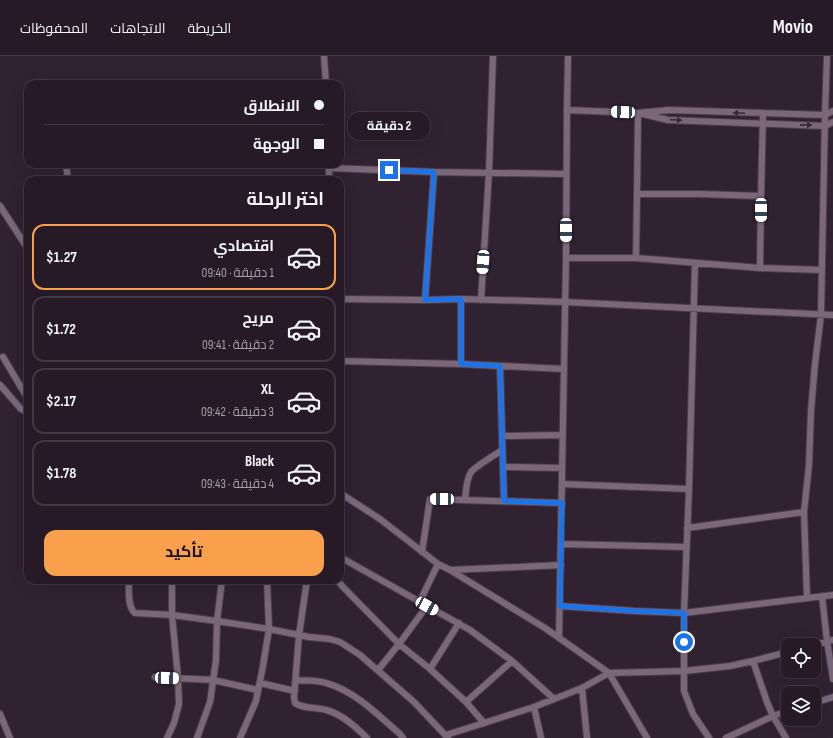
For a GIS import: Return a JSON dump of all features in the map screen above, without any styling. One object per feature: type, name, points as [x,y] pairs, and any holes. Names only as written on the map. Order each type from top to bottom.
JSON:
[{"type":"street","points":[[324,56],[326,80]]},
{"type":"street","points":[[481,300],[489,172],[492,56]]},
{"type":"street","points":[[559,638],[568,56]]},
{"type":"street","points":[[807,598],[804,512],[809,465],[814,372],[821,315],[827,56]]},
{"type":"street","points":[[567,110],[638,113],[669,110],[825,115],[833,111]]},
{"type":"street","points":[[638,113],[668,120],[825,126],[833,122]]},
{"type":"street","points":[[636,258],[638,113]]},
{"type":"street","points":[[760,268],[763,113]]},
{"type":"street","points":[[344,167],[434,172],[566,174]]},
{"type":"street","points":[[425,300],[434,172]]},
{"type":"street","points":[[637,194],[761,196]]},
{"type":"street","points":[[0,206],[24,243]]},
{"type":"street","points":[[566,258],[636,258],[760,268],[822,270]]},
{"type":"street","points":[[696,263],[684,613],[684,691],[693,714],[709,738]]},
{"type":"street","points":[[344,299],[461,299],[565,302],[833,315]]},
{"type":"street","points":[[461,299],[461,364]]},
{"type":"street","points":[[3,357],[24,392]]},
{"type":"street","points":[[344,361],[461,364],[564,369]]},
{"type":"street","points":[[500,366],[504,501]]},
{"type":"street","points":[[0,385],[21,409],[24,410]]},
{"type":"street","points":[[502,436],[562,435]]},
{"type":"street","points":[[465,500],[468,480],[472,472],[502,450]]},
{"type":"street","points":[[503,467],[562,468]]},
{"type":"street","points":[[562,484],[689,489]]},
{"type":"street","points":[[344,495],[380,519],[438,564],[545,628],[609,673],[647,738]]},
{"type":"street","points":[[422,552],[430,499],[562,503]]},
{"type":"street","points":[[687,528],[804,512]]},
{"type":"street","points":[[561,544],[686,547]]},
{"type":"street","points":[[344,559],[470,630],[512,661],[554,699]]},
{"type":"street","points":[[420,601],[438,564]]},
{"type":"street","points":[[450,570],[560,565]]},
{"type":"street","points":[[128,584],[130,605],[133,612],[139,614],[172,615],[217,621],[330,639],[340,642],[360,655],[378,670],[414,702],[447,737],[534,707],[582,688],[609,673],[684,671],[730,666],[754,662],[781,654]]},
{"type":"street","points":[[167,738],[174,723],[179,704],[172,615],[172,584]]},
{"type":"street","points":[[197,738],[210,702],[216,660],[217,621],[222,584]]},
{"type":"street","points":[[240,738],[256,702],[264,666],[269,629],[267,584]]},
{"type":"street","points":[[306,584],[299,635],[294,700],[296,704],[326,710],[339,715],[358,728],[367,738]]},
{"type":"street","points":[[340,584],[399,644],[430,669],[466,702],[484,723]]},
{"type":"street","points":[[560,606],[684,613],[833,595]]},
{"type":"street","points":[[822,596],[830,641],[833,679]]},
{"type":"street","points":[[378,670],[427,606]]},
{"type":"street","points":[[430,669],[458,623]]},
{"type":"street","points":[[466,702],[512,661]]},
{"type":"street","points":[[754,662],[767,702],[773,716],[786,738]]},
{"type":"street","points":[[155,677],[213,680],[258,690]]},
{"type":"street","points":[[296,680],[325,683],[339,688],[376,712],[403,738]]},
{"type":"street","points":[[260,683],[294,691]]},
{"type":"street","points":[[582,688],[587,738]]},
{"type":"street","points":[[821,701],[833,697]]},
{"type":"street","points":[[534,707],[541,738]]},
{"type":"street","points":[[726,738],[781,713]]},
{"type":"street","points":[[0,714],[10,738]]},
{"type":"route","points":[[389,170],[434,172],[425,300],[461,299],[461,364],[500,366],[504,501],[562,503],[560,606],[684,613],[684,642]]}]
